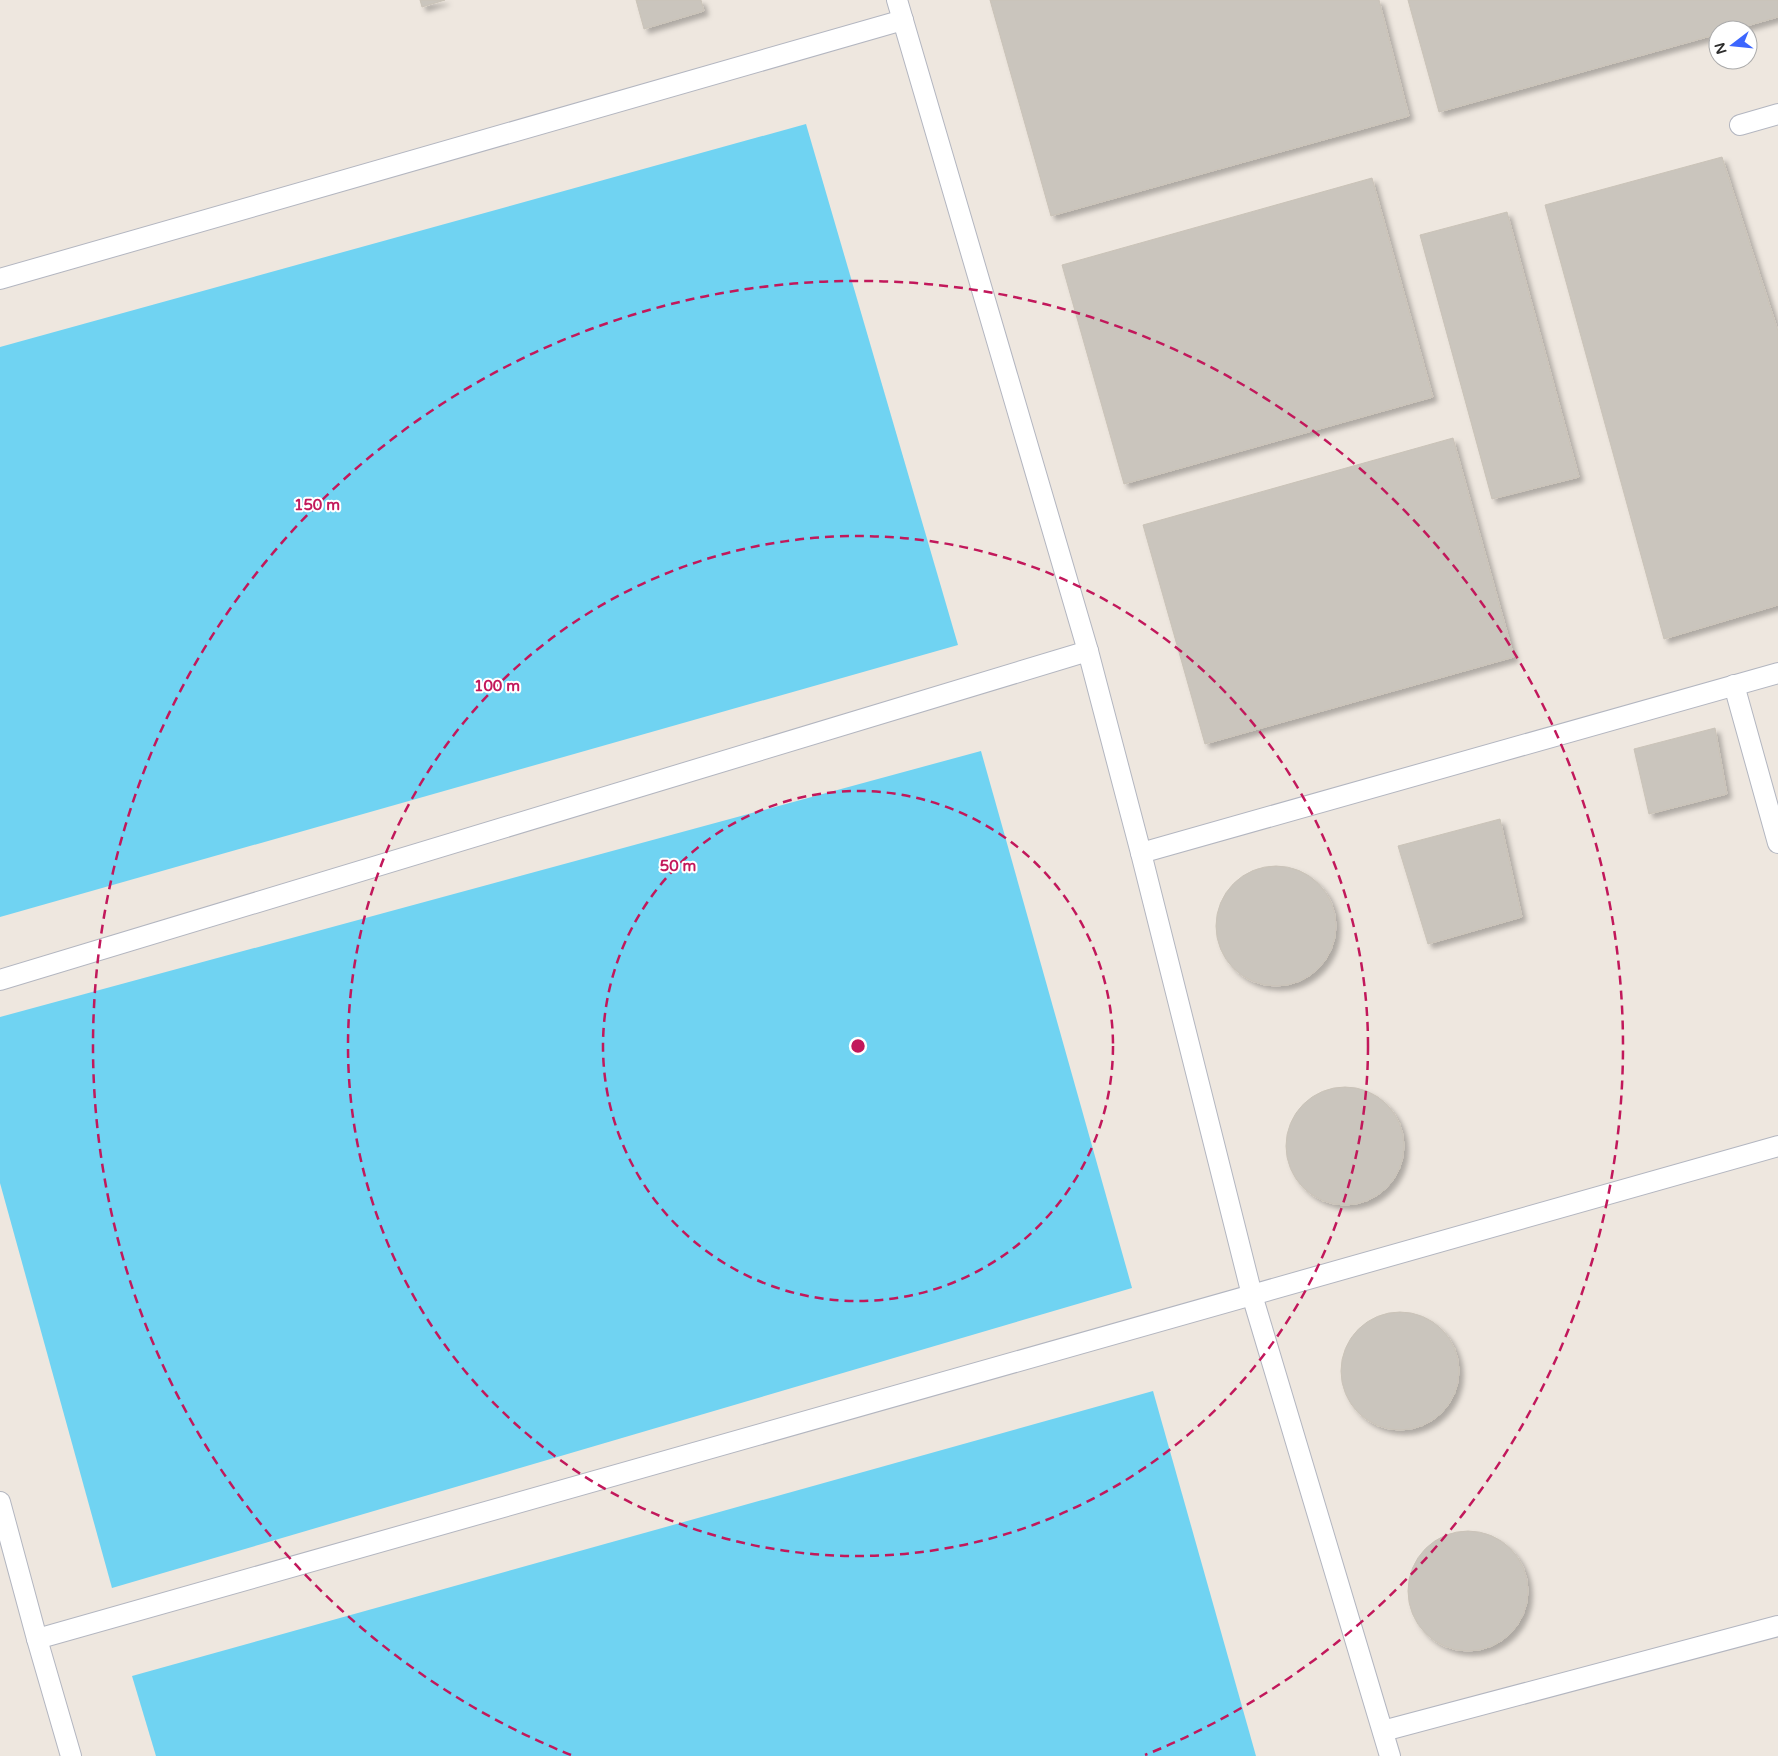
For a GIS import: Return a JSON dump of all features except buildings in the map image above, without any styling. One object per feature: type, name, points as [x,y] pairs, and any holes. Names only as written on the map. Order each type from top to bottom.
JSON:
[{"type":"lane","points":[[897,0],[1088,651],[1141,853],[1252,1295],[1390,1756]]},
{"type":"lane","points":[[0,279],[903,20]]},
{"type":"lane","points":[[1740,125],[1778,114]]},
{"type":"lane","points":[[0,980],[1088,651]]},
{"type":"lane","points":[[1141,853],[1778,672]]},
{"type":"lane","points":[[1734,685],[1778,843]]},
{"type":"lane","points":[[37,1639],[1778,1146]]},
{"type":"lane","points":[[0,1502],[71,1756]]},
{"type":"lane","points":[[1383,1731],[1778,1626]]},
{"type":"water","points":[[806,124],[958,645],[0,917],[0,347]]},
{"type":"water","points":[[981,751],[1132,1288],[112,1588],[0,1183],[0,1017]]},
{"type":"water","points":[[1153,1391],[1256,1756],[156,1756],[132,1676]]}]
